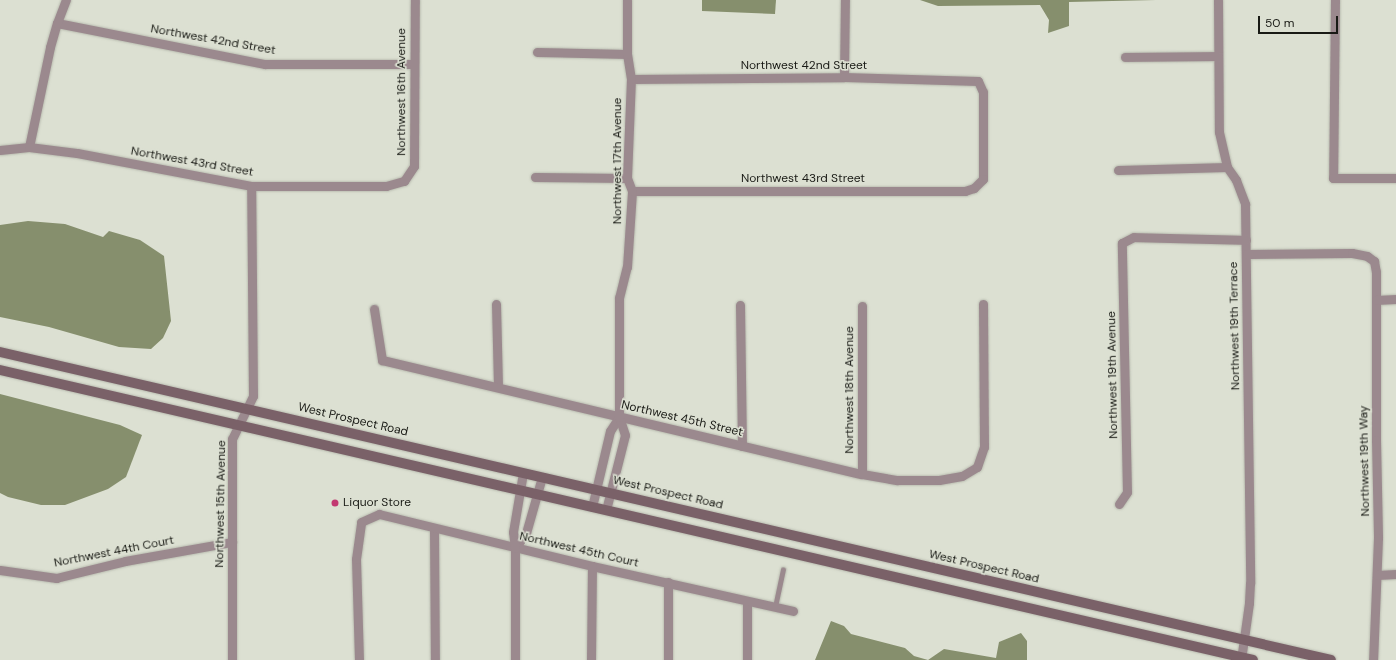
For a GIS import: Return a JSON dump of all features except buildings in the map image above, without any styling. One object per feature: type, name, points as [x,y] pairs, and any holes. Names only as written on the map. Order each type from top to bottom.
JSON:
[{"type":"main road","name":"West Prospect Road","points":[[0,352],[1331,660]]},
{"type":"main road","points":[[0,370],[606,510],[1240,659],[1253,660]]},
{"type":"street","points":[[29,147],[50,47],[66,0]]},
{"type":"street","name":"Northwest 16th Avenue","points":[[404,181],[414,166],[415,0]]},
{"type":"street","name":"Northwest 17th Avenue","points":[[606,510],[625,435],[619,417],[619,298],[627,267],[632,191],[627,178],[631,79],[627,54],[627,0]]},
{"type":"street","points":[[844,77],[845,0]]},
{"type":"street","name":"Northwest 19th Terrace","points":[[1218,0],[1219,132],[1227,167],[1236,180],[1245,204],[1247,254],[1250,583],[1249,603],[1240,659]]},
{"type":"street","points":[[1335,0],[1333,178],[1396,178]]},
{"type":"street","name":"Northwest 42nd Street","points":[[57,23],[265,64],[414,64]]},
{"type":"street","points":[[537,52],[627,54]]},
{"type":"street","points":[[1125,57],[1218,56]]},
{"type":"street","name":"Northwest 42nd Street","points":[[631,79],[844,77],[978,81],[983,92],[983,179],[974,188]]},
{"type":"street","name":"Northwest 43rd Street","points":[[0,150],[29,147],[77,153],[251,186],[386,186],[404,181]]},
{"type":"street","points":[[1118,170],[1227,167]]},
{"type":"street","points":[[535,177],[627,178]]},
{"type":"street","name":"Northwest 15th Avenue","points":[[232,660],[232,439],[253,396],[251,186]]},
{"type":"street","name":"Northwest 43rd Street","points":[[632,191],[965,190],[974,188]]},
{"type":"street","name":"Northwest 19th Avenue","points":[[1119,504],[1127,492],[1122,243],[1134,237],[1246,240]]},
{"type":"street","name":"Northwest 19th Way","points":[[1247,254],[1352,253],[1367,256],[1374,261],[1376,272],[1376,440],[1378,538],[1373,660]]},
{"type":"street","points":[[1376,300],[1396,299]]},
{"type":"street","points":[[496,304],[498,387]]},
{"type":"street","name":"Northwest 45th Street","points":[[374,309],[382,360],[862,474],[897,480],[939,480],[962,476],[977,467],[984,447],[983,304]]},
{"type":"street","points":[[740,305],[742,446]]},
{"type":"street","name":"Northwest 18th Avenue","points":[[862,306],[862,474]]},
{"type":"street","name":"Northwest 17th Avenue","points":[[592,507],[610,432],[619,417]]},
{"type":"street","points":[[515,660],[515,548],[513,532],[523,473]]},
{"type":"street","points":[[515,548],[526,533],[542,477]]},
{"type":"street","name":"Northwest 45th Court","points":[[359,660],[356,559],[361,522],[379,514],[434,529],[515,548],[668,582],[747,602],[793,611]]},
{"type":"street","points":[[434,529],[436,660]]},
{"type":"street","name":"Northwest 44th Court","points":[[0,570],[56,578],[125,561],[232,542]]},
{"type":"street","points":[[590,660],[592,566]]},
{"type":"street","points":[[1377,575],[1396,574]]},
{"type":"street","points":[[668,582],[668,660]]},
{"type":"street","points":[[747,602],[747,660]]},
{"type":"lane","points":[[775,607],[783,570]]},
{"type":"shaded area","points":[[702,0],[776,0],[775,14],[702,11]]},
{"type":"shaded area","points":[[920,0],[1156,0],[1069,2],[1069,26],[1048,33],[1049,20],[1040,5],[938,6]]},
{"type":"shaded area","points":[[28,221],[65,224],[103,237],[109,231],[140,240],[164,256],[171,321],[163,338],[151,349],[119,347],[49,327],[0,317],[0,225]]},
{"type":"shaded area","points":[[0,394],[120,425],[142,435],[126,477],[108,489],[65,505],[41,505],[8,497],[0,493]]},
{"type":"shaded area","points":[[831,621],[844,626],[851,634],[905,648],[914,656],[928,660],[815,660]]},
{"type":"shaded area","points":[[1021,633],[1027,641],[1027,660],[928,660],[944,649],[996,658],[999,642]]},
{"type":"place","name":"Liquor Store","points":[[335,503]]}]
